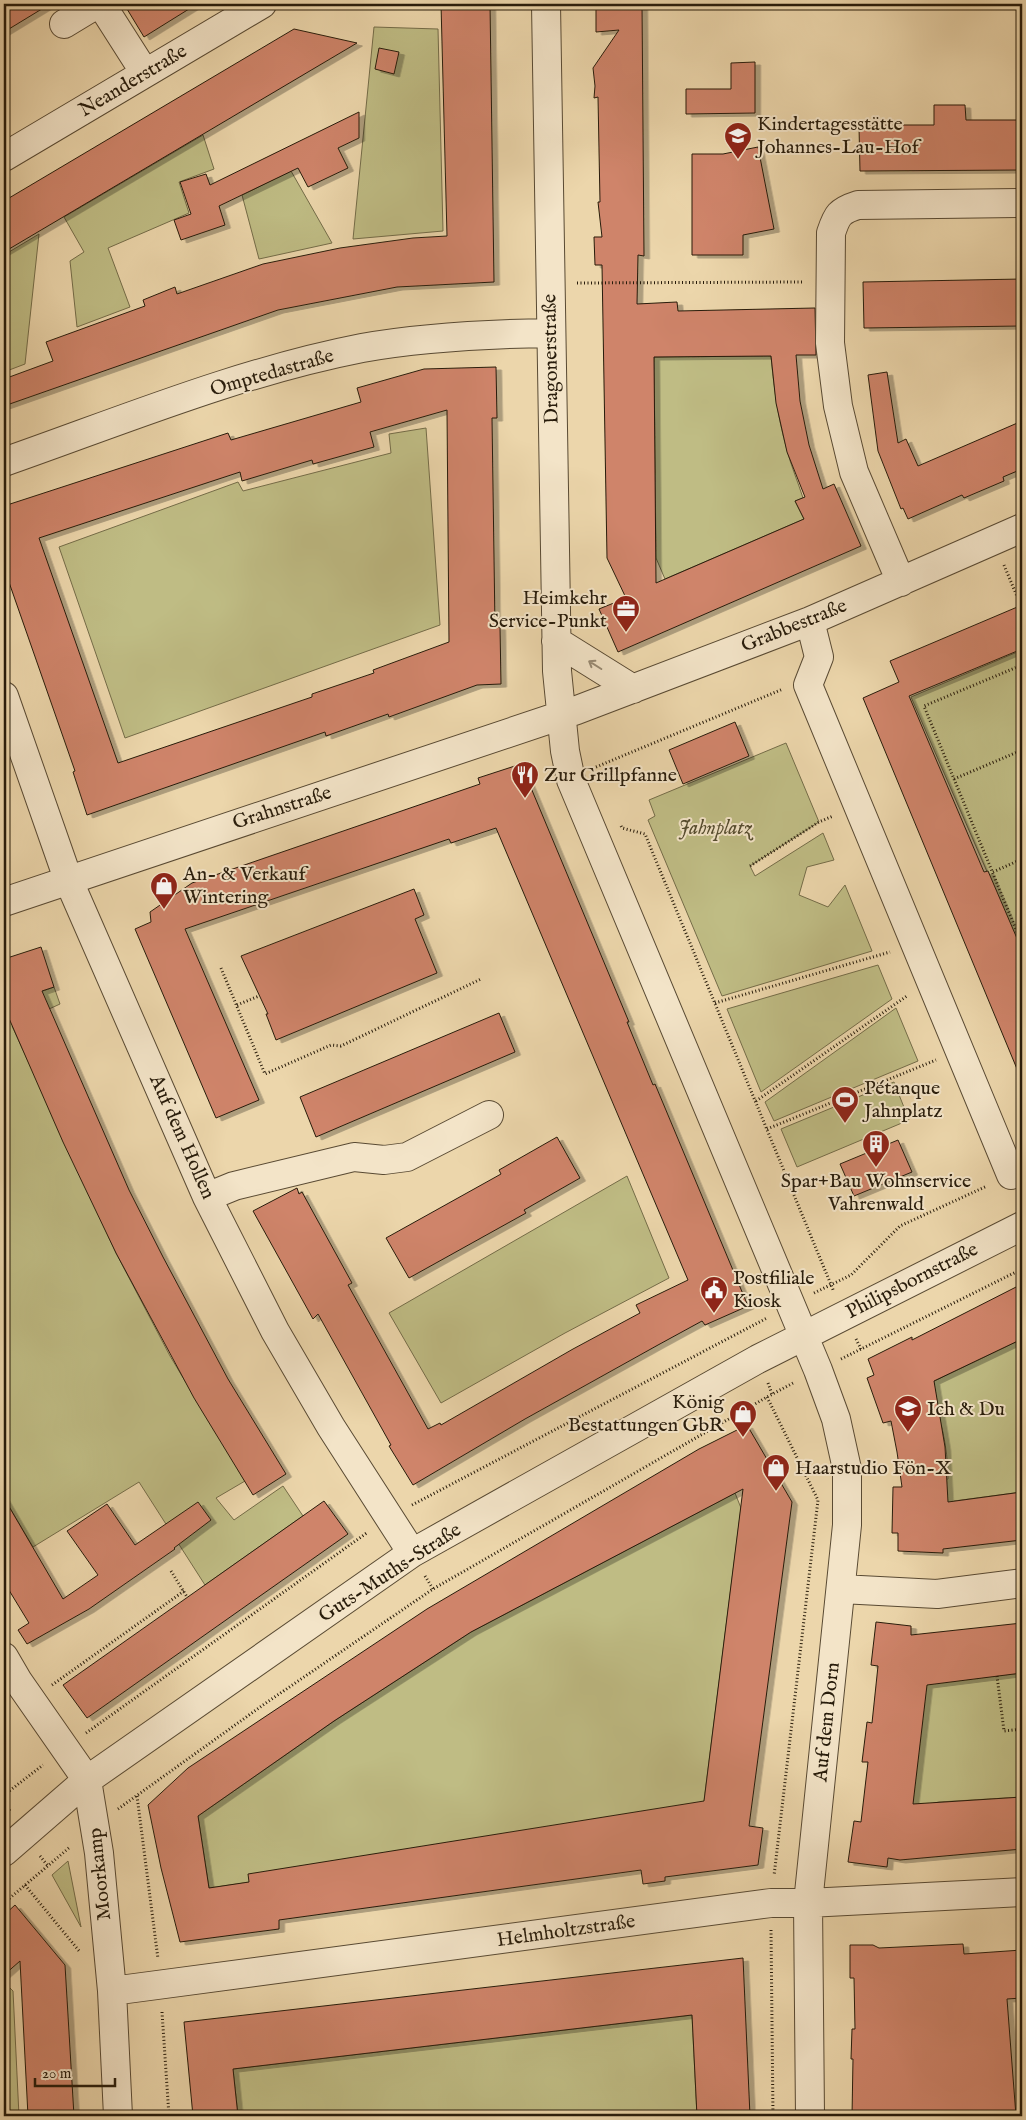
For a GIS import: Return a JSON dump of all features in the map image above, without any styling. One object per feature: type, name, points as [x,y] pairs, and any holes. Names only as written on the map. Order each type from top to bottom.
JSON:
[{"type":"street","points":[[64,24],[97,4]]},
{"type":"street","points":[[101,4],[145,73]]},
{"type":"street","name":"Neanderstraße","points":[[4,158],[262,4]]},
{"type":"street","name":"Dragonerstraße","points":[[546,4],[556,671],[561,715]]},
{"type":"street","points":[[901,582],[854,472],[838,406],[830,343],[829,282],[831,233],[836,216],[847,208],[858,205],[1022,202]]},
{"type":"street","name":"Omptedastraße","points":[[4,462],[226,384],[278,368],[362,348],[468,334],[550,333]]},
{"type":"street","name":"Grabbestraße","points":[[561,715],[810,621],[1022,528]]},
{"type":"street","points":[[810,621],[819,656],[808,685],[1011,1175]]},
{"type":"street","points":[[556,641],[633,689]]},
{"type":"street","name":"Auf dem Hollen","points":[[4,696],[68,879],[207,1197],[275,1331],[331,1427],[412,1554]]},
{"type":"street","points":[[561,715],[564,751],[571,780],[802,1336]]},
{"type":"street","name":"Grahnstraße","points":[[4,902],[561,715]]},
{"type":"street","points":[[207,1197],[234,1186],[354,1157],[384,1160],[407,1156],[489,1115]]},
{"type":"street","name":"Philipsbornstraße","points":[[802,1336],[1022,1226]]},
{"type":"street","name":"Guts-Muths-Straße","points":[[4,1852],[88,1780],[412,1554],[802,1336]]},
{"type":"street","name":"Auf dem Dorn","points":[[802,1336],[818,1370],[836,1419],[847,1469],[847,1525],[808,1903],[810,2116]]},
{"type":"street","points":[[841,1588],[937,1594],[1022,1583]]},
{"type":"street","name":"Moorkamp","points":[[4,1657],[88,1780],[96,1826],[112,1991],[118,2116]]},
{"type":"street","name":"Helmholtzstraße","points":[[112,1991],[771,1904],[1022,1892]]},
{"type":"path","points":[[550,282],[829,282]]},
{"type":"path","points":[[994,541],[1021,606]]},
{"type":"path","points":[[1017,932],[924,706],[1022,665]]},
{"type":"path","points":[[606,762],[793,685],[808,685]]},
{"type":"path","points":[[954,779],[1022,750]]},
{"type":"path","points":[[750,866],[818,822],[858,806]]},
{"type":"path","points":[[633,831],[645,834],[831,1285],[861,1349]]},
{"type":"path","points":[[992,872],[1022,859]]},
{"type":"path","points":[[715,1003],[915,944]]},
{"type":"path","points":[[221,968],[265,1074],[331,1045],[341,1046],[480,980]]},
{"type":"path","points":[[756,1101],[930,980]]},
{"type":"path","points":[[237,1005],[259,996]]},
{"type":"path","points":[[767,1129],[959,1050]]},
{"type":"path","points":[[790,1306],[851,1275],[900,1226],[1011,1175]]},
{"type":"path","points":[[4,1903],[96,1826],[263,1705],[433,1589],[767,1396],[1022,1269]]},
{"type":"path","points":[[767,1396],[818,1500],[771,1904],[774,2116]]},
{"type":"path","points":[[171,1571],[187,1597]]},
{"type":"path","points":[[31,1699],[184,1591]]},
{"type":"path","points":[[997,1676],[1004,1731],[1022,1729]]},
{"type":"path","points":[[25,1885],[82,1955]]},
{"type":"green space","points":[[374,27],[438,29],[443,231],[353,239]]},
{"type":"green space","points":[[203,135],[214,169],[179,182],[189,213],[108,248],[130,307],[77,327],[70,261],[84,252],[64,217]]},
{"type":"green space","points":[[291,171],[332,243],[259,259],[242,195]]},
{"type":"green space","points":[[39,234],[25,364],[4,372],[4,255]]},
{"type":"green space","points":[[771,356],[781,427],[803,498],[795,501],[804,519],[665,579],[656,558],[654,357]]},
{"type":"green space","points":[[426,428],[440,625],[125,738],[59,547],[238,482],[243,491],[391,453],[389,434]]},
{"type":"green space","points":[[1022,650],[1022,952],[911,697]]},
{"type":"green space","name":"Jahnplatz","points":[[786,743],[819,822],[750,866],[755,876],[823,833],[834,860],[807,867],[799,895],[828,907],[845,885],[872,951],[722,996],[648,820],[655,816],[649,800]]},
{"type":"green space","points":[[878,965],[892,999],[761,1092],[727,1009]]},
{"type":"green space","points":[[54,987],[60,1004],[12,1026],[116,1253],[170,1356],[245,1481],[216,1498],[234,1520],[283,1486],[303,1516],[205,1585],[139,1482],[33,1547],[4,1498],[4,1005]]},
{"type":"green space","points":[[896,1008],[918,1061],[774,1121],[765,1102]]},
{"type":"green space","name":"Pétanque Jahnplatz","points":[[894,1082],[909,1120],[797,1167],[781,1129]]},
{"type":"green space","points":[[627,1176],[669,1278],[565,1333],[441,1403],[389,1313]]},
{"type":"green space","points":[[1022,1339],[1022,1492],[954,1501],[943,1510],[943,1480],[948,1479],[947,1454],[940,1419],[928,1384]]},
{"type":"green space","points":[[735,1493],[741,1508],[702,1817],[209,1888],[198,1816],[334,1721],[471,1632]]},
{"type":"green space","points":[[1022,1673],[1022,1797],[939,1802],[906,1810],[921,1684]]},
{"type":"green space","points":[[68,1861],[81,1927],[52,1875]]},
{"type":"green space","points":[[4,1982],[13,1991],[19,2116],[4,2116]]},
{"type":"green space","points":[[692,2015],[697,2116],[238,2116],[233,2069]]},
{"type":"building","points":[[4,4],[50,4],[4,32]]},
{"type":"building","points":[[124,4],[197,4],[144,37]]},
{"type":"building","points":[[441,4],[490,4],[494,282],[397,287],[278,310],[4,406],[4,379],[53,361],[46,342],[145,306],[143,300],[175,287],[177,294],[263,264],[340,248],[413,238],[447,236]]},
{"type":"building","points":[[596,4],[642,4],[644,256],[638,255],[637,304],[677,302],[678,311],[815,308],[816,355],[796,355],[800,401],[809,445],[823,489],[834,484],[861,546],[618,652],[599,609],[626,598],[607,558],[602,265],[595,265],[594,237],[602,237],[598,202],[600,202],[598,97],[594,98],[593,68],[619,30],[596,32]],"holes":[[[771,356],[776,403],[787,452],[805,497],[795,501],[804,519],[656,583],[654,357]]]},
{"type":"building","points":[[294,29],[357,43],[4,252],[4,201]]},
{"type":"building","points":[[379,48],[399,52],[394,74],[375,69]]},
{"type":"building","points":[[755,62],[755,113],[686,114],[686,89],[731,89],[731,63]]},
{"type":"building","points":[[934,105],[965,105],[966,120],[1022,120],[1022,170],[860,171],[859,127],[870,125],[934,125]]},
{"type":"building","points":[[359,112],[359,138],[338,148],[348,168],[308,187],[298,168],[219,206],[225,225],[181,240],[174,220],[191,214],[180,182],[206,174],[210,185]]},
{"type":"building","points":[[758,147],[774,229],[743,235],[743,255],[692,255],[692,154],[723,154]]},
{"type":"building","points":[[1022,279],[1022,326],[864,328],[863,282]]},
{"type":"building","points":[[496,367],[497,418],[492,418],[495,627],[500,627],[501,684],[477,685],[389,717],[388,714],[326,736],[325,732],[87,815],[73,772],[75,771],[4,568],[4,506],[228,433],[231,440],[361,402],[357,388],[424,369]],"holes":[[[447,410],[449,642],[373,670],[374,673],[312,694],[312,697],[118,763],[39,538],[240,472],[242,481],[312,460],[313,464],[374,447],[370,432]]]},
{"type":"building","points":[[887,372],[898,443],[906,439],[918,466],[1022,421],[1022,469],[1003,477],[1004,481],[964,498],[962,495],[908,519],[903,508],[901,509],[878,451],[868,375]]},
{"type":"building","points":[[1022,605],[1022,649],[909,696],[984,872],[988,871],[1022,950],[1022,1081],[863,698],[899,682],[890,661]]},
{"type":"building","points":[[735,722],[749,756],[683,784],[669,750]]},
{"type":"building","points":[[521,764],[629,1022],[627,1022],[653,1085],[655,1084],[748,1306],[705,1325],[702,1321],[525,1419],[413,1485],[389,1446],[391,1445],[318,1314],[313,1319],[253,1211],[297,1188],[299,1194],[302,1192],[352,1283],[348,1285],[428,1429],[440,1423],[441,1425],[640,1313],[636,1305],[688,1280],[496,828],[451,843],[449,839],[185,929],[259,1100],[216,1118],[135,929],[151,922],[150,912],[192,883],[480,784],[478,778]]},
{"type":"building","points":[[414,889],[424,915],[415,919],[437,973],[276,1040],[266,1014],[268,1014],[241,956]]},
{"type":"building","points":[[41,947],[54,987],[42,991],[129,1190],[228,1379],[286,1474],[253,1495],[194,1398],[116,1253],[63,1142],[4,1007],[4,959]]},
{"type":"building","points":[[499,1013],[515,1052],[316,1137],[300,1097]]},
{"type":"building","points":[[557,1137],[580,1178],[524,1210],[526,1213],[409,1278],[386,1238],[501,1174],[499,1170]]},
{"type":"building","name":"Spar+Bau Wohnservice Vahrenwald","points":[[898,1140],[912,1172],[854,1196],[840,1164]]},
{"type":"building","points":[[1022,1284],[1022,1339],[934,1381],[945,1447],[948,1502],[1022,1492],[1022,1540],[943,1549],[943,1553],[898,1551],[898,1533],[892,1533],[893,1487],[902,1487],[897,1452],[891,1421],[883,1423],[867,1378],[874,1375],[868,1359],[912,1337],[912,1340]]},
{"type":"building","points":[[747,1425],[792,1502],[749,1826],[763,1828],[758,1865],[665,1877],[665,1881],[643,1884],[641,1870],[279,1920],[279,1929],[180,1942],[161,1868],[148,1805],[188,1768],[427,1609],[699,1449]],"holes":[[[743,1489],[704,1801],[248,1874],[249,1882],[209,1888],[198,1816],[334,1721],[471,1632]]]},
{"type":"building","points":[[4,1498],[63,1599],[98,1575],[67,1531],[107,1504],[135,1545],[198,1502],[211,1520],[175,1549],[89,1609],[27,1644],[18,1630],[29,1623],[4,1582]]},
{"type":"building","points":[[324,1501],[348,1534],[87,1718],[63,1685]]},
{"type":"building","points":[[876,1622],[911,1626],[911,1635],[1022,1623],[1022,1673],[927,1685],[913,1804],[1022,1797],[1022,1849],[900,1860],[888,1858],[887,1867],[848,1862],[854,1821],[861,1822],[868,1762],[862,1762],[867,1722],[872,1723],[878,1666],[871,1665]]},
{"type":"building","points":[[15,1905],[65,1965],[74,2116],[28,2116],[20,1961],[4,1975],[4,1915]]},
{"type":"building","points":[[963,1944],[964,1954],[1022,1950],[1022,1998],[1007,1999],[1016,2116],[852,2116],[852,2029],[855,2029],[854,1978],[850,1978],[850,1945],[873,1945],[879,1948]]},
{"type":"building","points":[[743,1958],[750,2116],[697,2116],[692,2015],[233,2069],[238,2116],[193,2116],[184,2022]]},
{"type":"place","name":"Kindertagesstätte Johannes-Lau-Hof","points":[[738,160]]},
{"type":"place","name":"Heimkehr Service-Punkt","points":[[626,633]]},
{"type":"place","name":"Zur Grillpfanne","points":[[525,799]]},
{"type":"place","name":"An- & Verkauf Wintering","points":[[164,910]]},
{"type":"place","name":"Pétanque Jahnplatz","points":[[845,1124]]},
{"type":"place","name":"Spar+Bau Wohnservice Vahrenwald","points":[[876,1168]]},
{"type":"place","name":"Postfiliale Kiosk","points":[[714,1314]]},
{"type":"place","name":"Ich & Du","points":[[908,1433]]},
{"type":"place","name":"König Bestattungen GbR","points":[[743,1438]]},
{"type":"place","name":"Haarstudio Fön-X","points":[[776,1492]]}]
